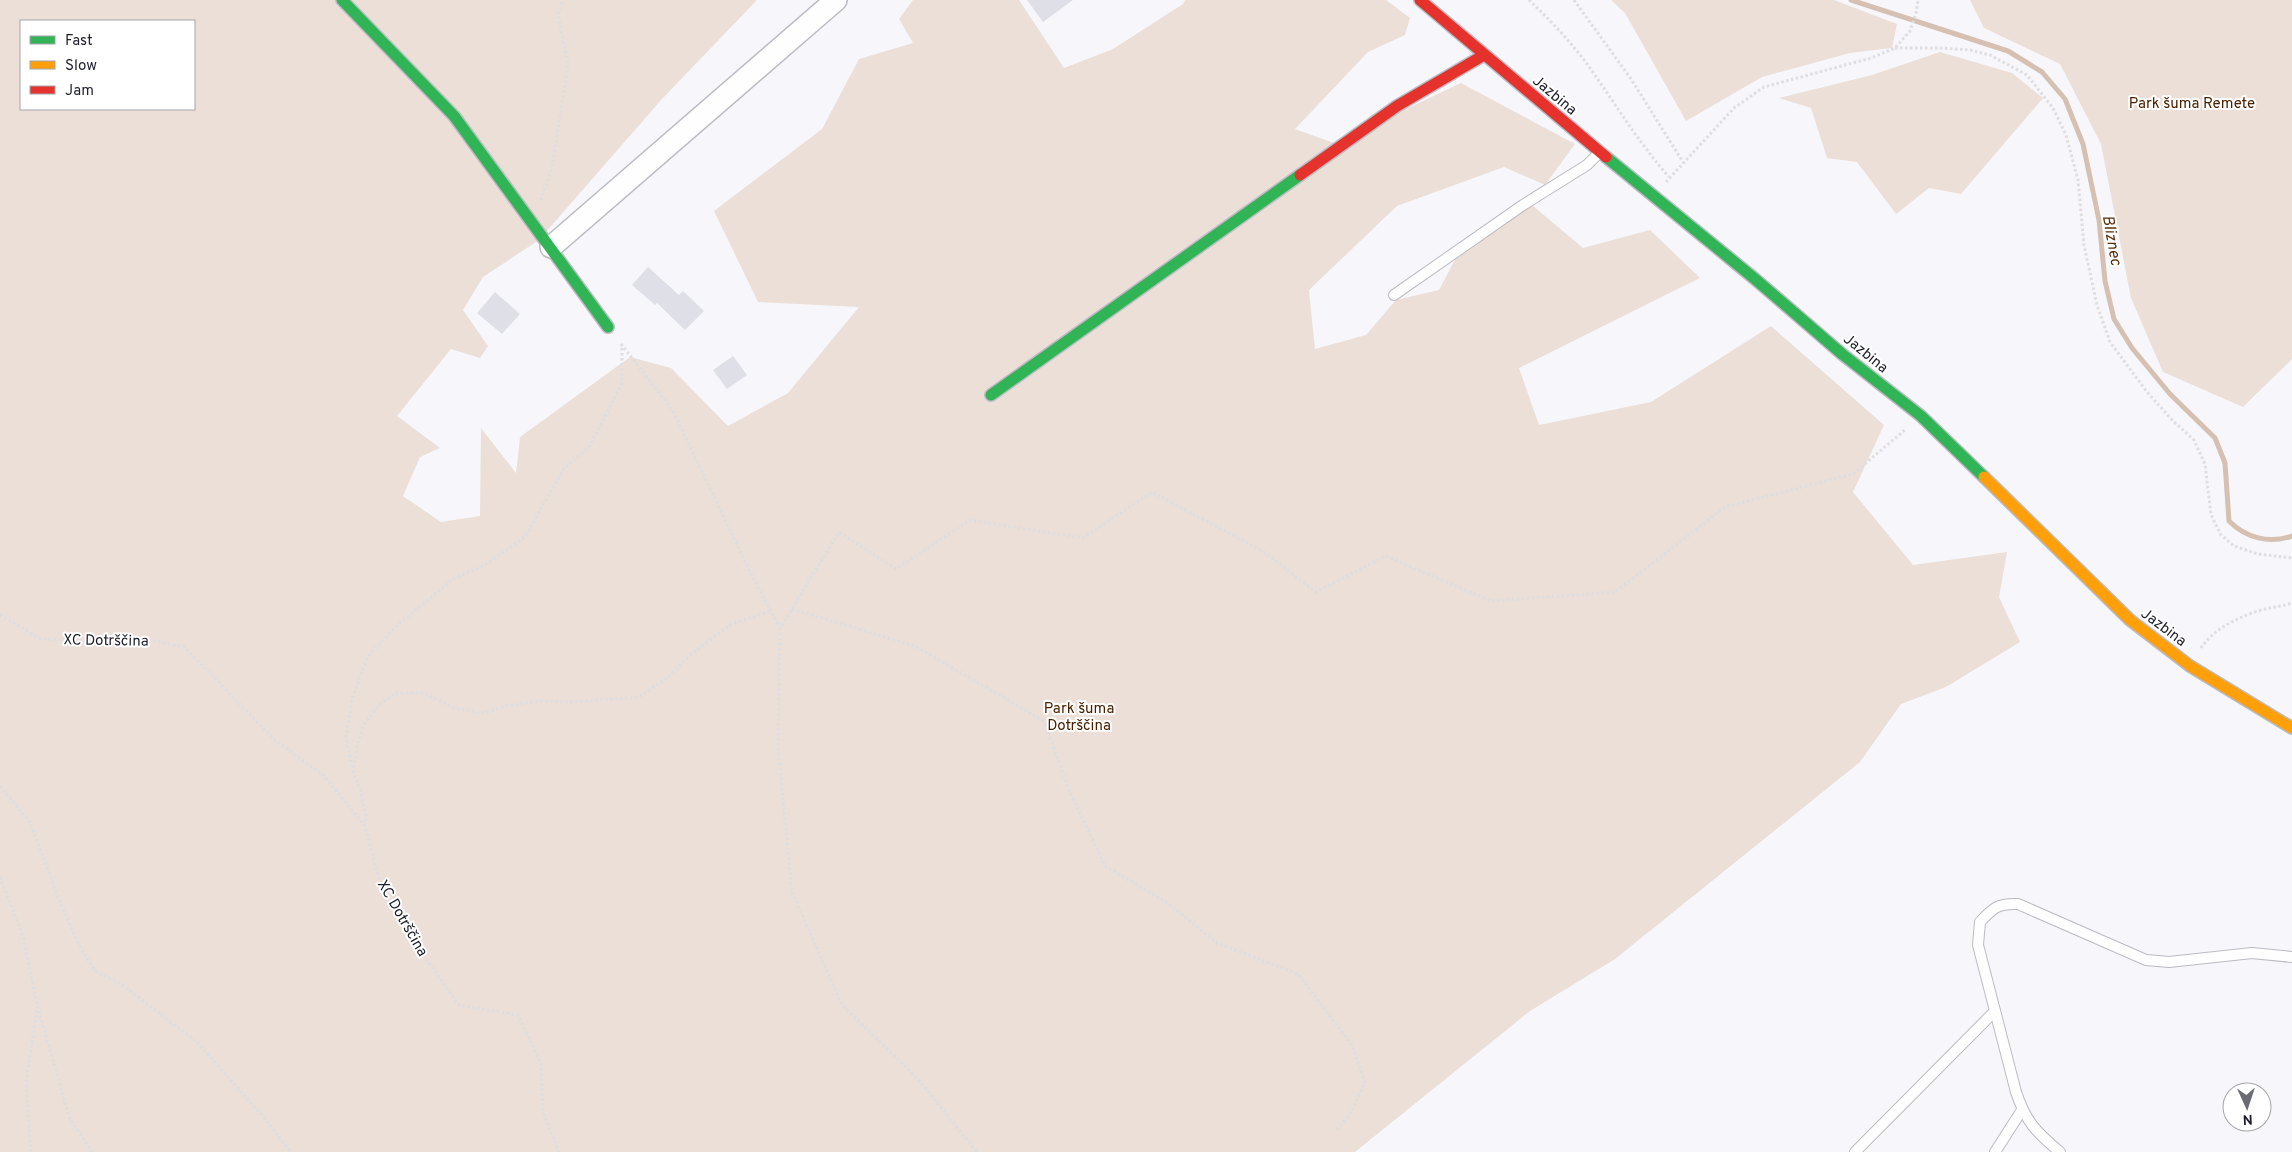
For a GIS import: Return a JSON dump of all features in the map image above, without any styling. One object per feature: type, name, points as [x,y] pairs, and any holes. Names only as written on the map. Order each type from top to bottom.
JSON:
[{"type":"street","points":[[342,0],[454,116],[608,327]]},
{"type":"street","points":[[551,247],[836,0]]},
{"type":"street","name":"Jazbina","points":[[1420,0],[1655,199],[1754,279],[1842,354],[1921,416],[2041,531],[2130,620],[2190,666],[2292,728]]},
{"type":"street","points":[[991,394],[1397,106],[1484,56]]},
{"type":"lane","points":[[1394,295],[1523,205],[1587,165],[1600,152]]},
{"type":"lane","points":[[2060,1152],[2036,1132],[2022,1110],[1978,945],[1980,922],[1992,909],[2003,903],[2018,904],[2146,960],[2169,962],[2252,953],[2292,957]]},
{"type":"lane","points":[[1855,1152],[1995,1011]]},
{"type":"lane","points":[[1995,1152],[2022,1110]]},
{"type":"path","points":[[533,223],[552,168],[568,65],[558,15],[563,0]]},
{"type":"path","points":[[1529,0],[1549,18],[1590,67],[1635,136],[1669,177]]},
{"type":"path","points":[[1574,0],[1632,79],[1683,162]]},
{"type":"path","points":[[1895,48],[1910,31],[1918,0]]},
{"type":"path","points":[[1655,199],[1669,177],[1734,108],[1764,87],[1871,58],[1895,48],[1940,48],[1977,52],[1990,55],[2028,75],[2052,108],[2066,135],[2078,180],[2084,245],[2097,305],[2110,342],[2147,392],[2173,421],[2194,440],[2205,464],[2211,515],[2221,534],[2234,546],[2258,554],[2292,558]]},
{"type":"path","points":[[608,327],[672,409],[751,574],[780,628],[778,747],[792,892],[842,1005],[918,1079],[977,1152]]},
{"type":"path","points":[[365,826],[366,816],[346,737],[353,696],[368,656],[400,623],[453,579],[485,565],[525,537],[564,468],[589,447],[608,411],[622,383],[622,344]]},
{"type":"path","points":[[780,628],[839,532],[896,569],[970,520],[1083,538],[1152,492],[1264,552],[1316,592],[1386,556],[1491,601],[1615,592],[1725,507],[1853,474],[1921,416]]},
{"type":"path","points":[[2190,666],[2205,642],[2230,623],[2263,609],[2292,602]]},
{"type":"path","points":[[792,609],[916,646],[1044,721],[1070,792],[1105,866],[1168,903],[1217,943],[1298,974],[1352,1045],[1365,1083],[1350,1114],[1336,1130]]},
{"type":"path","points":[[353,770],[363,726],[379,705],[396,692],[424,692],[454,708],[485,713],[505,706],[540,701],[570,702],[639,697],[666,679],[690,655],[730,625],[771,610]]},
{"type":"path","name":"XC Dotrščina","points":[[0,615],[41,639],[108,641],[146,639],[184,647],[275,740],[324,776],[365,826],[381,887],[416,946],[458,1005],[518,1015],[541,1064],[543,1112],[559,1152]]},
{"type":"path","points":[[0,786],[30,822],[62,907],[80,947],[95,971],[121,984],[197,1042],[262,1114],[292,1152]]},
{"type":"path","points":[[0,877],[23,936],[37,1004],[70,1117],[92,1152]]},
{"type":"path","points":[[31,1152],[26,1084],[37,1004]]},
{"type":"green space","name":"Park šuma Dotrščina","points":[[0,0],[757,0],[662,99],[539,240],[483,277],[463,310],[488,346],[480,358],[451,349],[397,416],[440,448],[420,457],[403,496],[441,522],[480,516],[481,428],[516,473],[520,437],[630,357],[671,368],[728,426],[788,393],[859,307],[758,302],[714,211],[822,129],[859,59],[913,43],[899,19],[913,0],[1019,0],[1064,68],[1113,49],[1183,4],[1185,0],[1386,0],[1410,18],[1405,35],[1368,52],[1295,129],[1334,143],[1461,83],[1575,144],[1545,185],[1504,167],[1397,206],[1309,290],[1315,349],[1366,335],[1396,300],[1439,290],[1467,237],[1532,205],[1583,248],[1650,230],[1700,278],[1519,368],[1539,425],[1651,402],[1771,326],[1884,425],[1853,492],[1913,565],[2007,552],[1999,597],[2020,642],[1946,687],[1901,704],[1860,762],[1615,959],[1530,1011],[1355,1152],[0,1152]]},
{"type":"green space","points":[[1611,0],[1834,0],[1897,24],[1892,48],[1850,53],[1762,77],[1686,121],[1625,13]]},
{"type":"green space","name":"Park šuma Remete","points":[[1970,0],[2292,0],[2292,359],[2243,407],[2163,372],[2131,298],[2101,144],[2060,64],[1984,28]]},
{"type":"green space","points":[[1940,52],[2012,73],[2043,98],[1961,194],[1929,188],[1896,214],[1857,162],[1827,158],[1811,108],[1779,98],[1872,75]]},
{"type":"building","points":[[1027,0],[1073,0],[1043,22]]},
{"type":"building","points":[[648,267],[679,295],[683,291],[704,311],[685,330],[657,303],[655,305],[632,285]]},
{"type":"building","points":[[495,292],[520,314],[502,334],[477,313]]},
{"type":"building","points":[[733,356],[747,375],[727,389],[713,370]]},
{"type":"waterway","name":"Bliznec","points":[[1851,0],[2008,51],[2042,72],[2065,99],[2083,144],[2099,220],[2105,281],[2114,319],[2132,348],[2170,394],[2215,438],[2225,463],[2229,521],[2243,532],[2258,538],[2275,539],[2292,536]]},
{"type":"traffic: fast","points":[[342,0],[454,116],[608,327]]},
{"type":"traffic: fast","points":[[1606,157],[1755,279],[1842,354],[1921,416],[1984,477]]},
{"type":"traffic: fast","points":[[991,395],[1300,175]]},
{"type":"traffic: slow","points":[[1984,477],[2130,620],[2190,666],[2292,728]]},
{"type":"traffic: jam","points":[[1420,0],[1606,157]]},
{"type":"traffic: jam","points":[[1300,175],[1397,106],[1484,55]]}]
